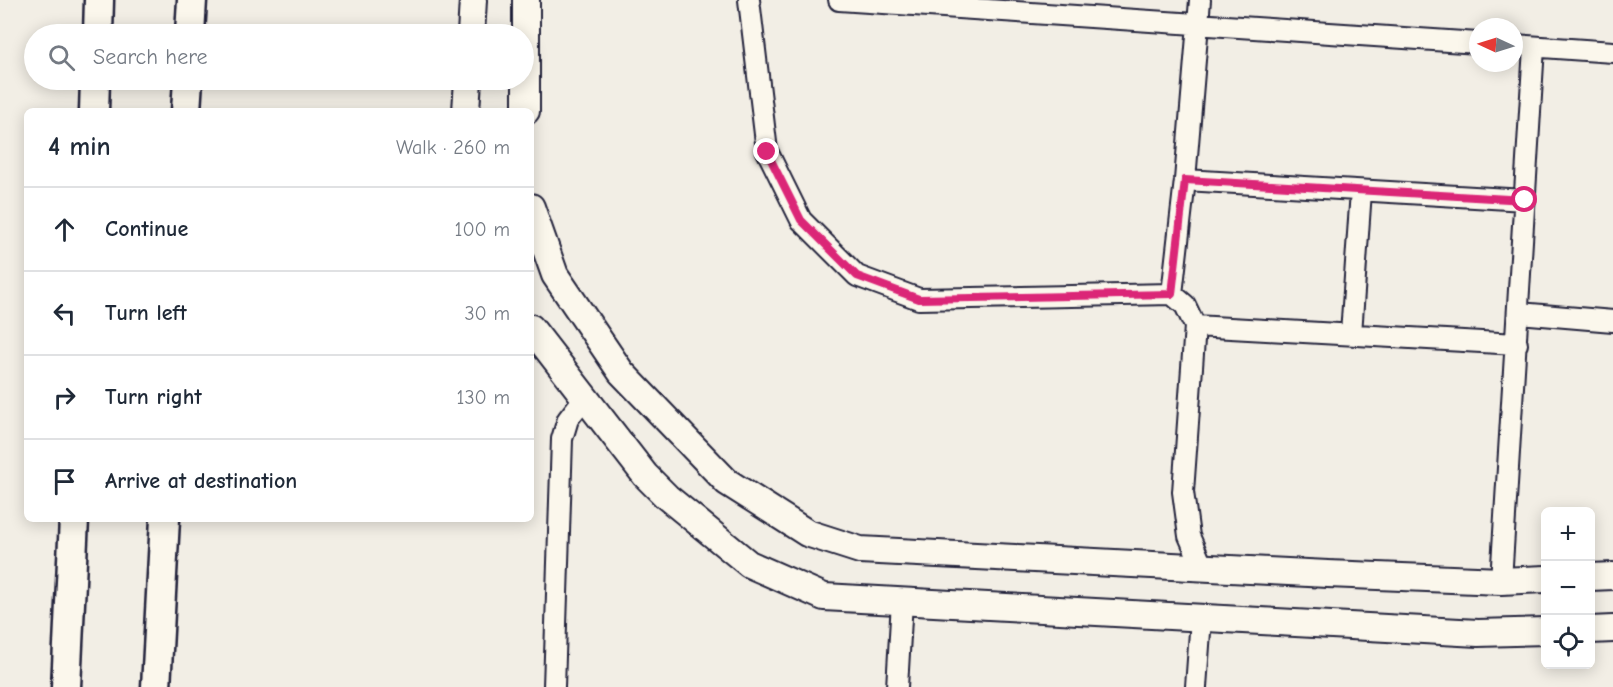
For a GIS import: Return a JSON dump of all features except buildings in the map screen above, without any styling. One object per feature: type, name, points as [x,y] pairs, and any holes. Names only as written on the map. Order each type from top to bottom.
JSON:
[{"type":"main road","points":[[98,24],[99,0]]},
{"type":"main road","points":[[191,24],[192,0]]},
{"type":"main road","points":[[94,108],[95,90]]},
{"type":"main road","points":[[186,108],[187,90]]},
{"type":"main road","points":[[66,687],[74,522]]},
{"type":"main road","points":[[156,687],[165,522]]},
{"type":"street","points":[[472,24],[473,0]]},
{"type":"street","points":[[526,0],[526,24]]},
{"type":"street","points":[[749,0],[767,152],[801,220],[857,276],[919,299],[1172,294],[1185,305],[1195,326],[1183,492],[1189,536],[1203,568]]},
{"type":"street","points":[[839,0],[1469,42]]},
{"type":"street","points":[[1172,294],[1185,180],[1200,0]]},
{"type":"street","points":[[1523,46],[1613,52]]},
{"type":"street","points":[[1501,581],[1534,47]]},
{"type":"street","points":[[466,108],[467,90]]},
{"type":"street","points":[[526,90],[526,108]]},
{"type":"street","points":[[1185,180],[1525,200]]},
{"type":"street","points":[[1351,334],[1361,190]]},
{"type":"street","points":[[534,216],[555,275],[621,372],[727,482],[807,533],[860,550],[1501,581],[1541,579]]},
{"type":"street","points":[[1519,313],[1613,321]]},
{"type":"street","points":[[1195,326],[1517,344]]},
{"type":"street","points":[[534,332],[645,475],[667,497],[749,564],[824,597],[1479,633],[1541,631]]},
{"type":"street","points":[[554,687],[562,439],[568,419],[585,397]]},
{"type":"street","points":[[1595,577],[1613,576]]},
{"type":"street","points":[[897,687],[902,601]]},
{"type":"street","points":[[1196,687],[1201,618]]},
{"type":"street","points":[[1595,630],[1613,629]]},
{"type":"route","points":[[767,152],[801,220],[857,276],[919,299],[1172,294],[1185,180],[1525,200]]}]
